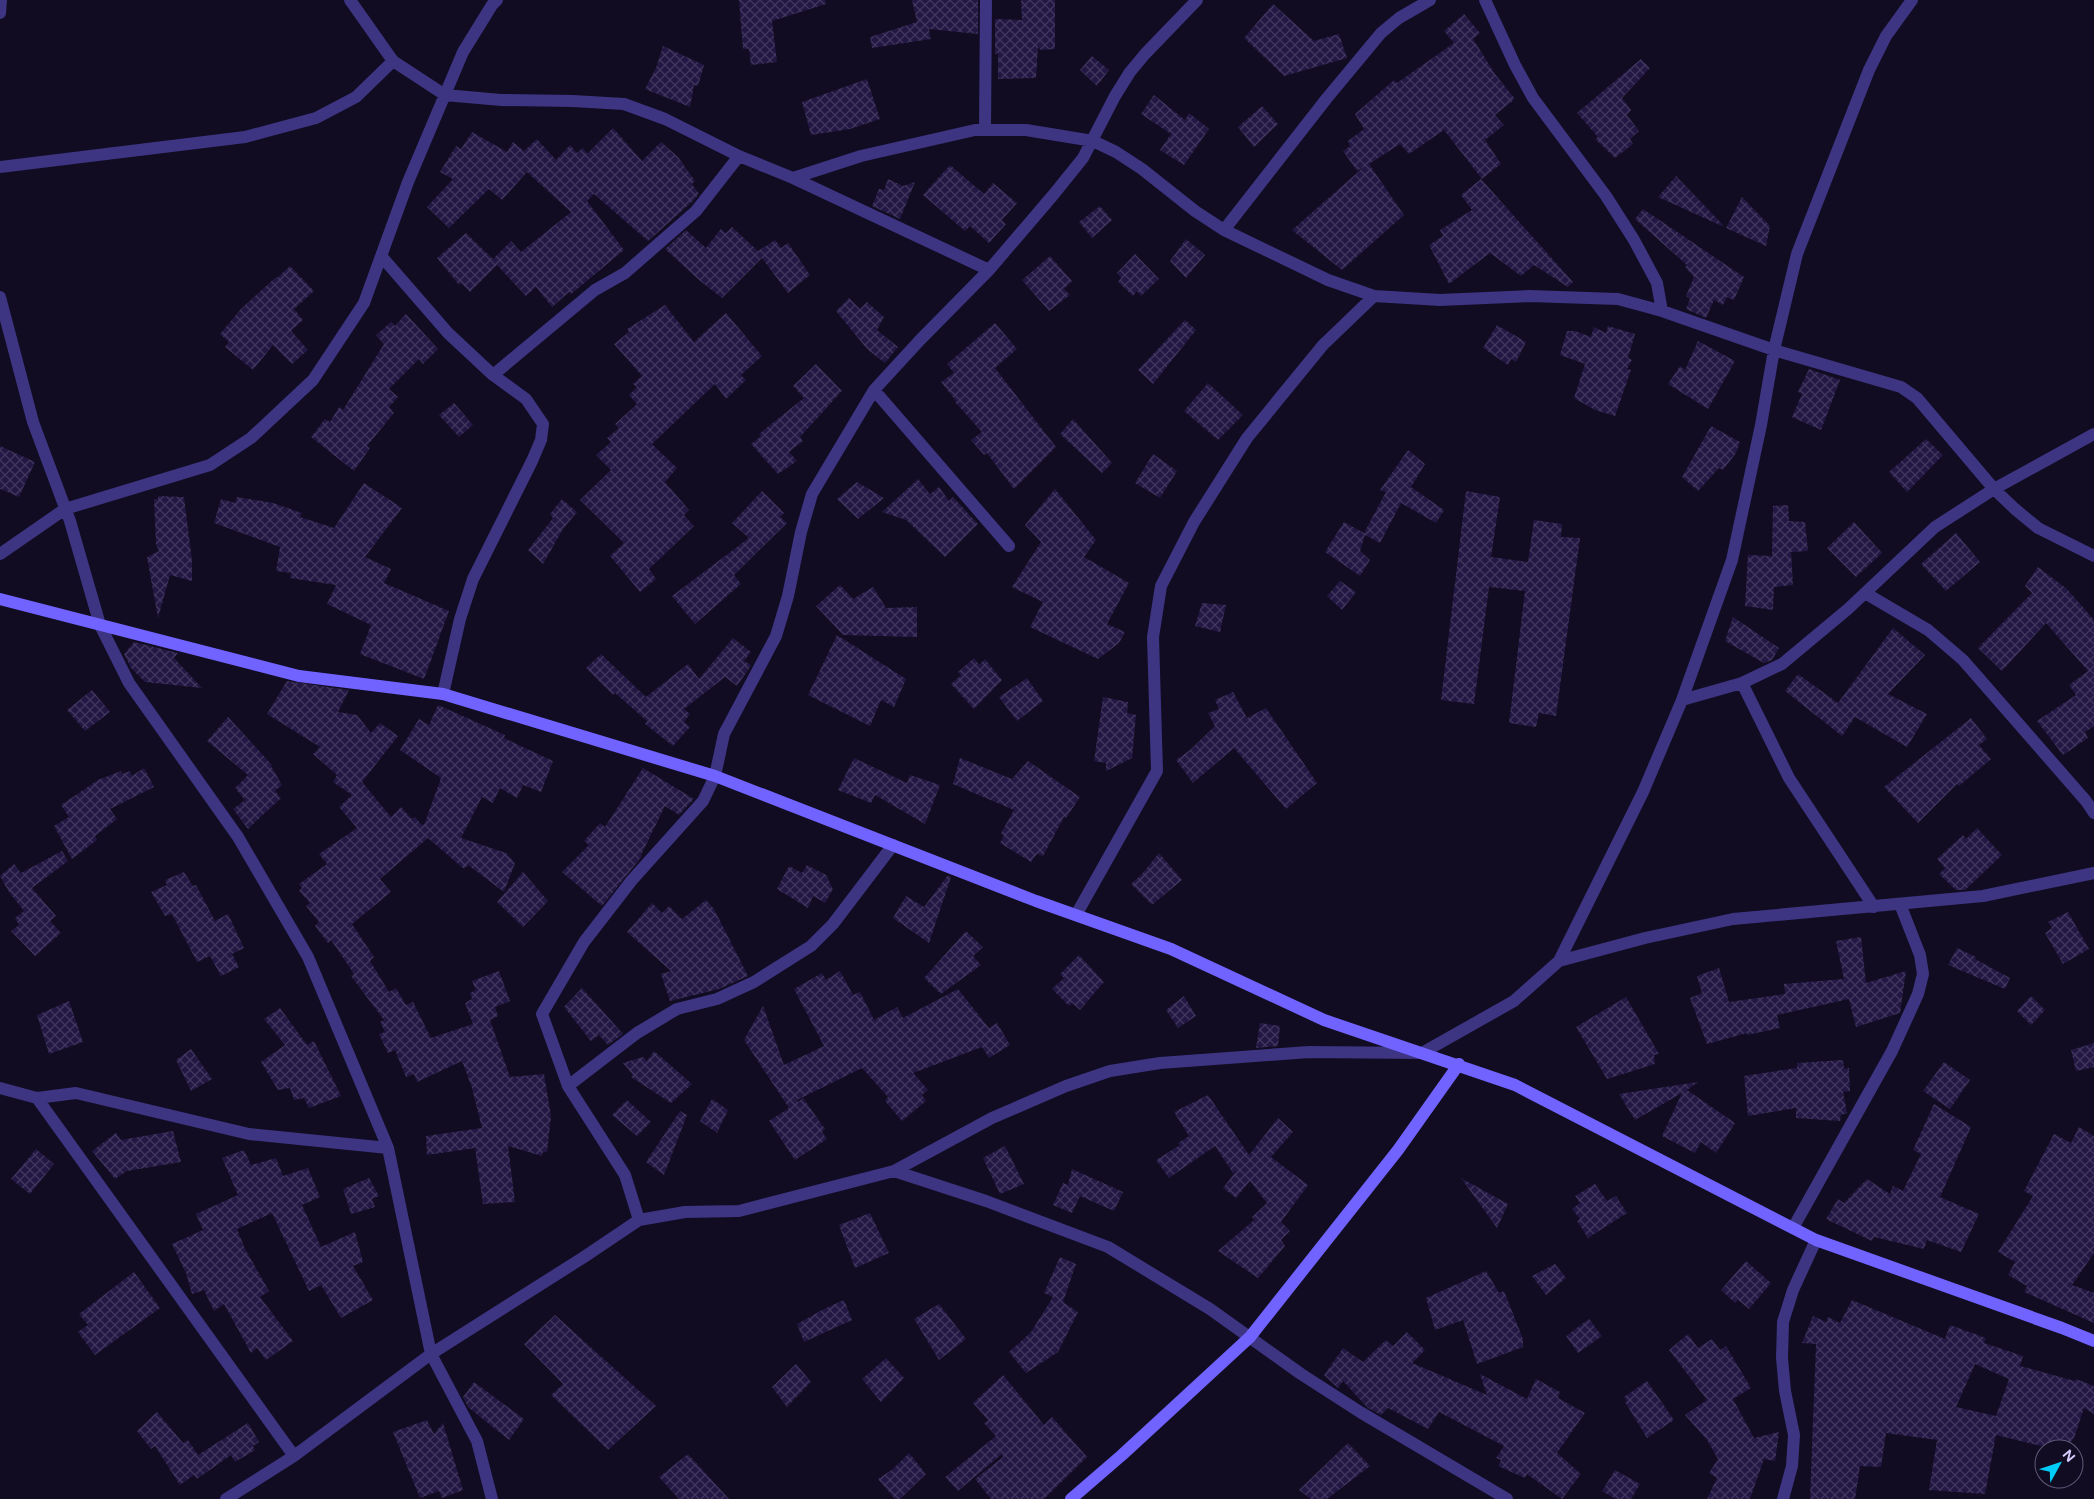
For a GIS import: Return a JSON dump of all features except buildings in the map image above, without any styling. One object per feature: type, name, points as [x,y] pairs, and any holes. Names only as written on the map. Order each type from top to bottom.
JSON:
[{"type":"street","points":[[0,13],[1,0]]},
{"type":"street","points":[[350,0],[393,61],[445,95],[501,100],[573,100],[624,104],[665,119],[739,156],[793,178],[989,270]]},
{"type":"street","points":[[0,554],[66,508],[210,465],[251,438],[313,380],[364,303],[408,182],[463,52],[497,0]]},
{"type":"street","points":[[986,0],[986,130]]},
{"type":"street","points":[[639,1220],[625,1175],[568,1086],[542,1014],[584,942],[632,880],[703,801],[715,776],[724,734],[776,636],[788,596],[801,532],[812,494],[874,390],[989,270],[1060,187],[1083,158],[1115,96],[1130,72],[1197,0]]},
{"type":"street","points":[[1224,230],[1327,98],[1381,34],[1400,18],[1430,0]]},
{"type":"street","points":[[1485,0],[1515,65],[1533,98],[1606,196],[1634,240],[1657,283],[1662,311]]},
{"type":"street","points":[[226,1499],[294,1456],[431,1354],[639,1220],[685,1212],[739,1211],[894,1171],[992,1118],[1066,1086],[1110,1071],[1160,1063],[1309,1052],[1422,1053],[1514,1001],[1559,961],[1643,792],[1682,700],[1732,560],[1761,425],[1774,350],[1797,254],[1868,70],[1886,36],[1912,0]]},
{"type":"street","points":[[0,167],[245,137],[316,118],[356,97],[393,61]]},
{"type":"street","points":[[793,178],[862,156],[975,130],[1026,130],[1093,141],[1129,161],[1224,230],[1328,280],[1374,296],[1440,300],[1529,296],[1618,299],[1662,311],[1774,350],[1901,386],[1918,398],[1994,489],[2038,528],[2094,556]]},
{"type":"street","points":[[493,375],[596,290],[625,273],[696,211],[739,156]]},
{"type":"street","points":[[382,257],[448,333],[493,375],[526,398],[543,424],[541,440],[532,461],[473,580],[460,619],[443,694]]},
{"type":"street","points":[[1076,915],[1157,771],[1153,637],[1161,586],[1194,522],[1247,438],[1323,345],[1374,296]]},
{"type":"street","points":[[0,297],[34,422],[66,508],[100,625],[129,683],[238,837],[308,957],[388,1148],[431,1354],[477,1441],[492,1499]]},
{"type":"street","points":[[874,390],[1009,546]]},
{"type":"street","points":[[1682,700],[1742,683],[1782,664],[1865,593],[1935,527],[1994,489],[2094,434]]},
{"type":"street","points":[[1865,593],[1928,630],[1963,660],[2086,800],[2094,814]]},
{"type":"street","points":[[0,599],[298,676],[443,694],[715,776],[1076,915],[1171,948],[1324,1020],[1459,1064],[1515,1085],[1816,1240],[2052,1324],[2094,1341]]},
{"type":"street","points":[[1742,683],[1788,778],[1874,907]]},
{"type":"street","points":[[568,1086],[637,1033],[677,1009],[717,998],[754,982],[811,946],[846,909],[893,845]]},
{"type":"street","points":[[1559,961],[1645,938],[1733,919],[1984,896],[2094,873]]},
{"type":"street","points":[[1793,1228],[1892,1051],[1918,994],[1923,974],[1920,955],[1900,904]]},
{"type":"street","points":[[1071,1499],[1122,1456],[1250,1337],[1398,1150],[1459,1064]]},
{"type":"street","points":[[0,1088],[37,1098],[76,1093],[249,1134],[388,1148]]},
{"type":"street","points":[[37,1098],[294,1456]]},
{"type":"street","points":[[894,1171],[986,1201],[1108,1247],[1210,1309],[1360,1412],[1507,1499]]},
{"type":"street","points":[[1783,1499],[1792,1466],[1794,1435],[1785,1391],[1782,1358],[1783,1322],[1794,1290],[1816,1240]]}]
